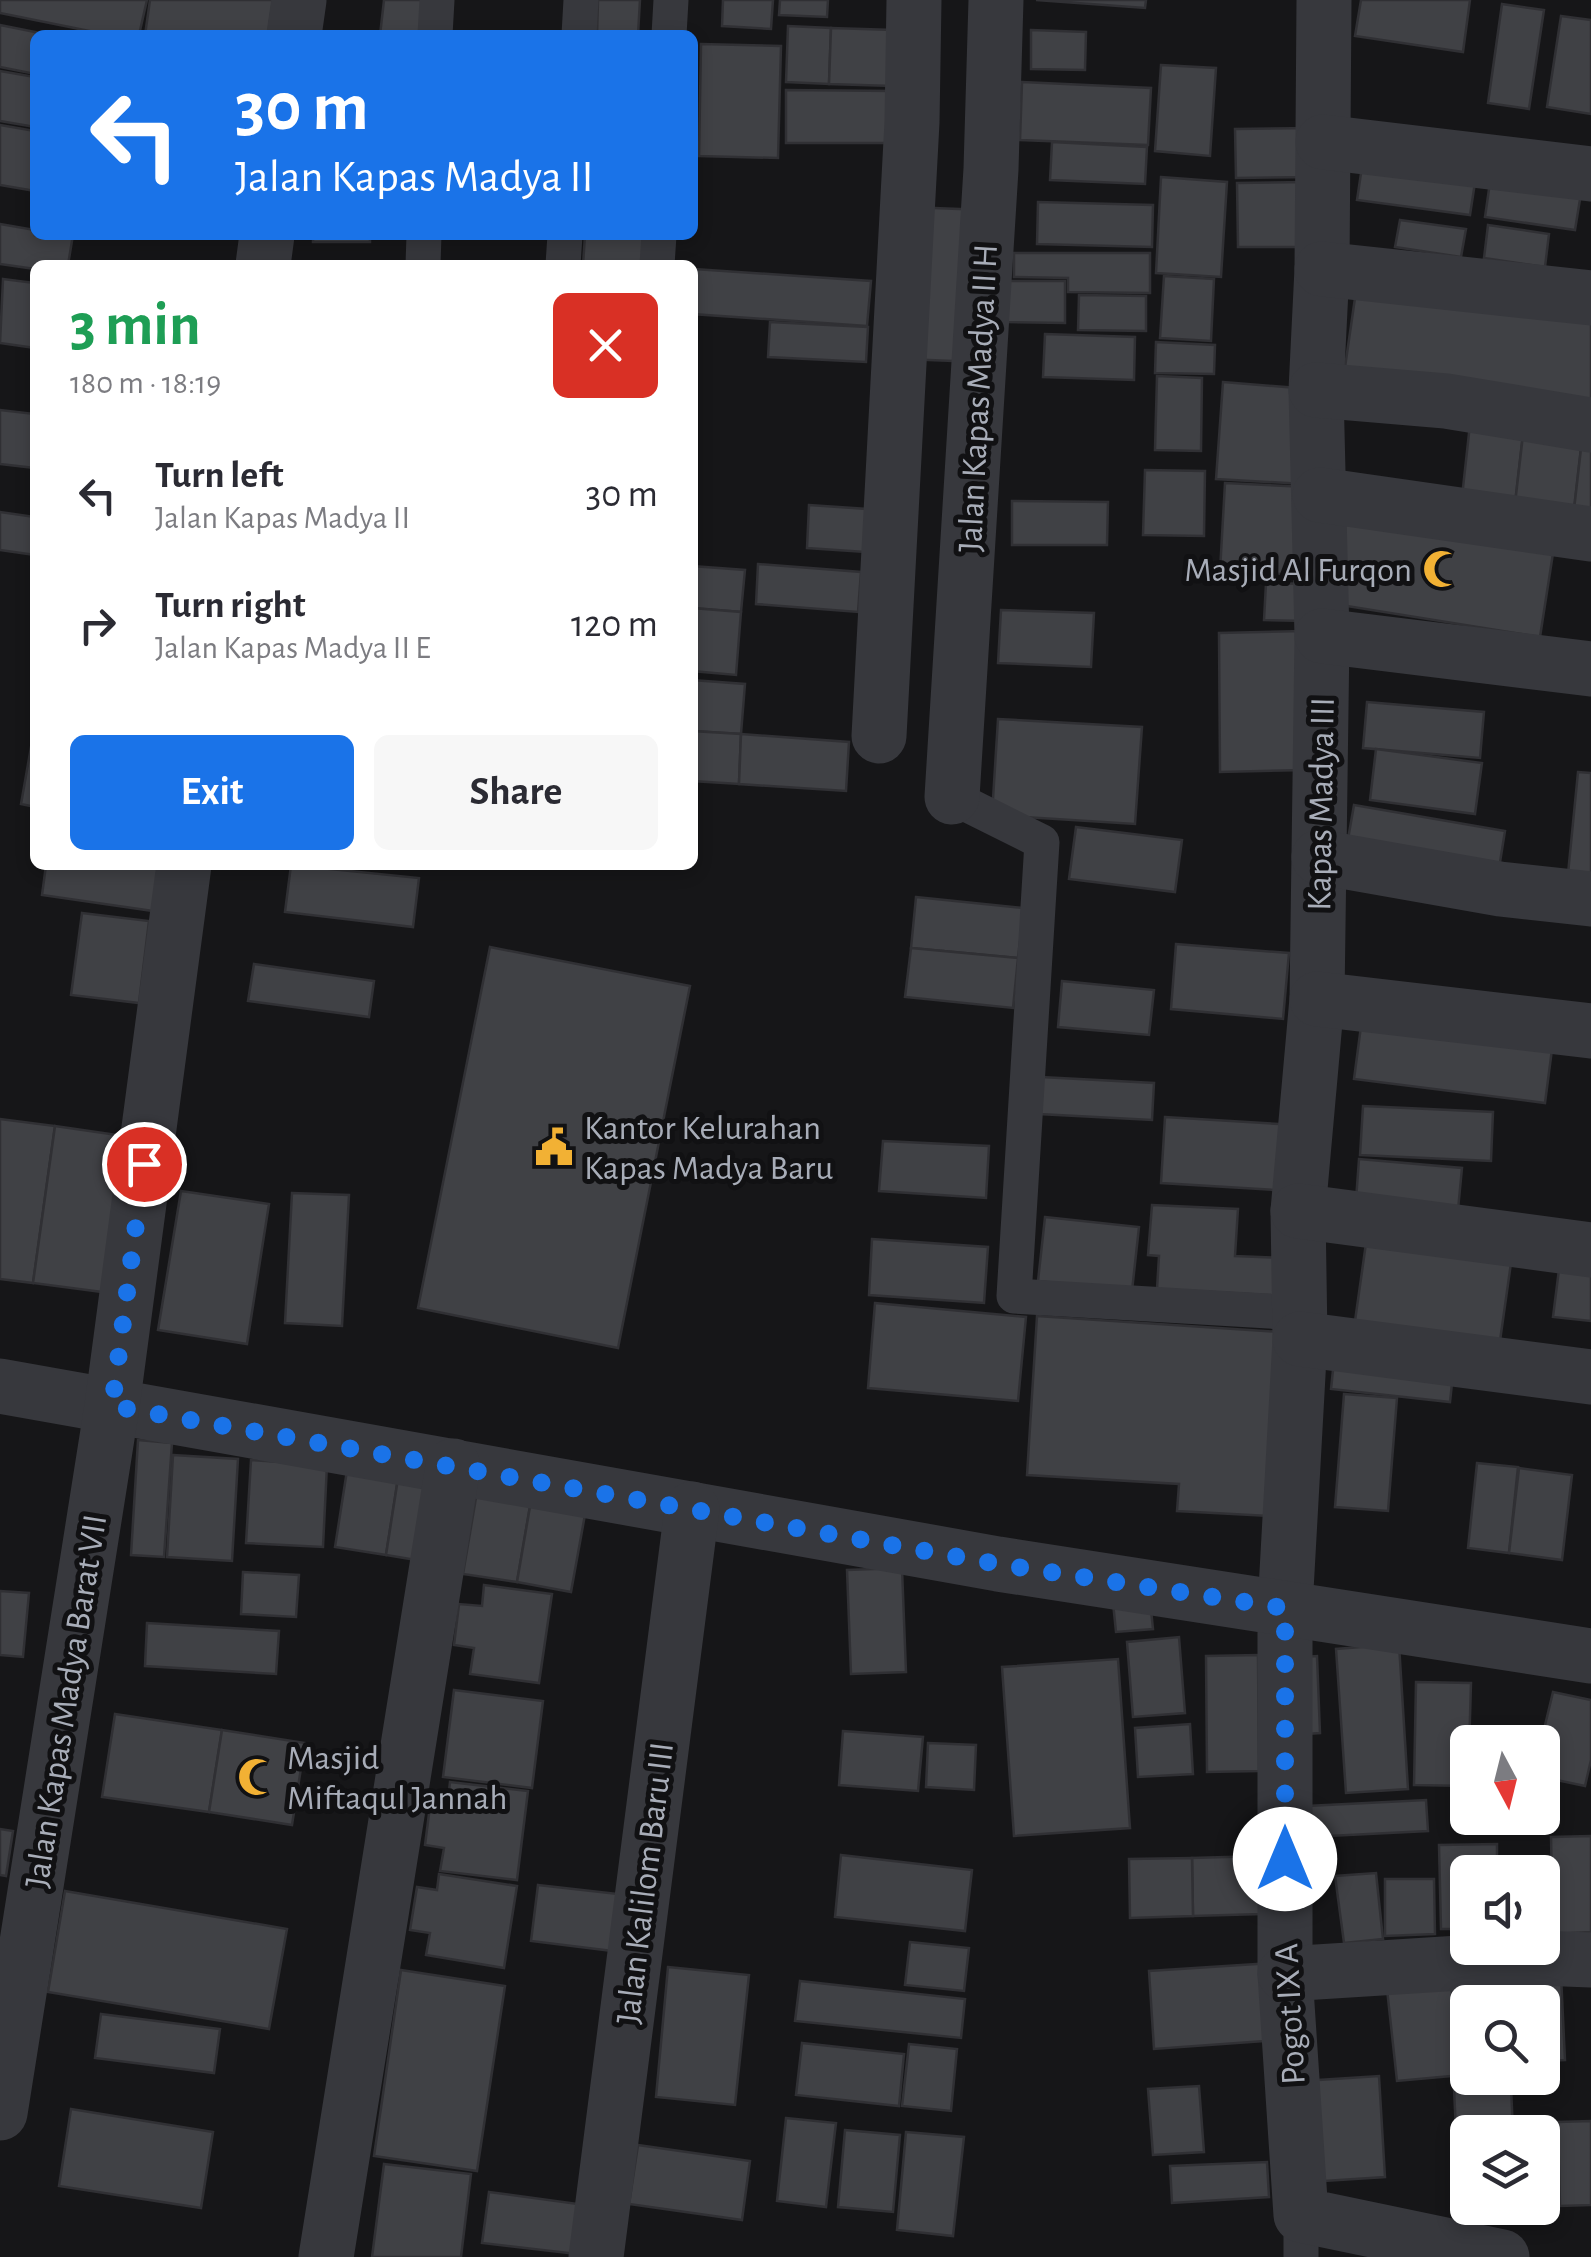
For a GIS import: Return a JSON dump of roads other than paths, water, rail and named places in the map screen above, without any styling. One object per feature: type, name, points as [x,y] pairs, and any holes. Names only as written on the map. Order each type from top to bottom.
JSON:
[{"type":"street","points":[[295,30],[298,0]]},
{"type":"street","points":[[878,736],[898,393],[914,0]]},
{"type":"street","name":"Jalan Kapas Madya II H","points":[[952,796],[996,0]]},
{"type":"street","name":"Kapas Madya III","points":[[1285,1608],[1300,1326],[1298,1211],[1317,999],[1322,636],[1316,390],[1322,270],[1324,0]]},
{"type":"street","points":[[1322,142],[1591,174]]},
{"type":"street","points":[[1322,270],[1591,298]]},
{"type":"street","points":[[1316,390],[1446,401],[1591,425]]},
{"type":"street","points":[[898,393],[977,394]]},
{"type":"street","points":[[1320,495],[1591,534]]},
{"type":"street","points":[[1322,636],[1591,669]]},
{"type":"street","points":[[1319,857],[1500,890],[1591,899]]},
{"type":"street","name":"Jalan Kapas Madya Barat VII","points":[[0,2114],[112,1406],[183,870]]},
{"type":"street","points":[[1317,999],[1591,1031]]},
{"type":"street","points":[[1298,1211],[1591,1250]]},
{"type":"street","points":[[1300,1326],[1591,1377]]},
{"type":"street","points":[[0,1386],[998,1564],[1591,1656]]},
{"type":"street","points":[[326,2257],[454,1466]]},
{"type":"street","name":"Jalan Kalilom Baru III","points":[[596,2257],[692,1509]]},
{"type":"street","name":"Pogot IX A","points":[[1285,1608],[1285,1974],[1301,2236],[1502,2257]]},
{"type":"street","points":[[1285,1974],[1540,1958],[1591,1960]]},
{"type":"lane","points":[[435,30],[437,0]]},
{"type":"lane","points":[[579,30],[582,0]]},
{"type":"lane","points":[[669,30],[671,0]]},
{"type":"lane","points":[[952,796],[1042,842],[1014,1296],[1300,1326]]},
{"type":"place","name":"Masjid Al Furqon","points":[[1442,569]]},
{"type":"place","name":"Kantor Kelurahan Kapas Madya Baru","points":[[554,1147]]},
{"type":"place","name":"Masjid Miftaqul Jannah","points":[[257,1777]]}]
